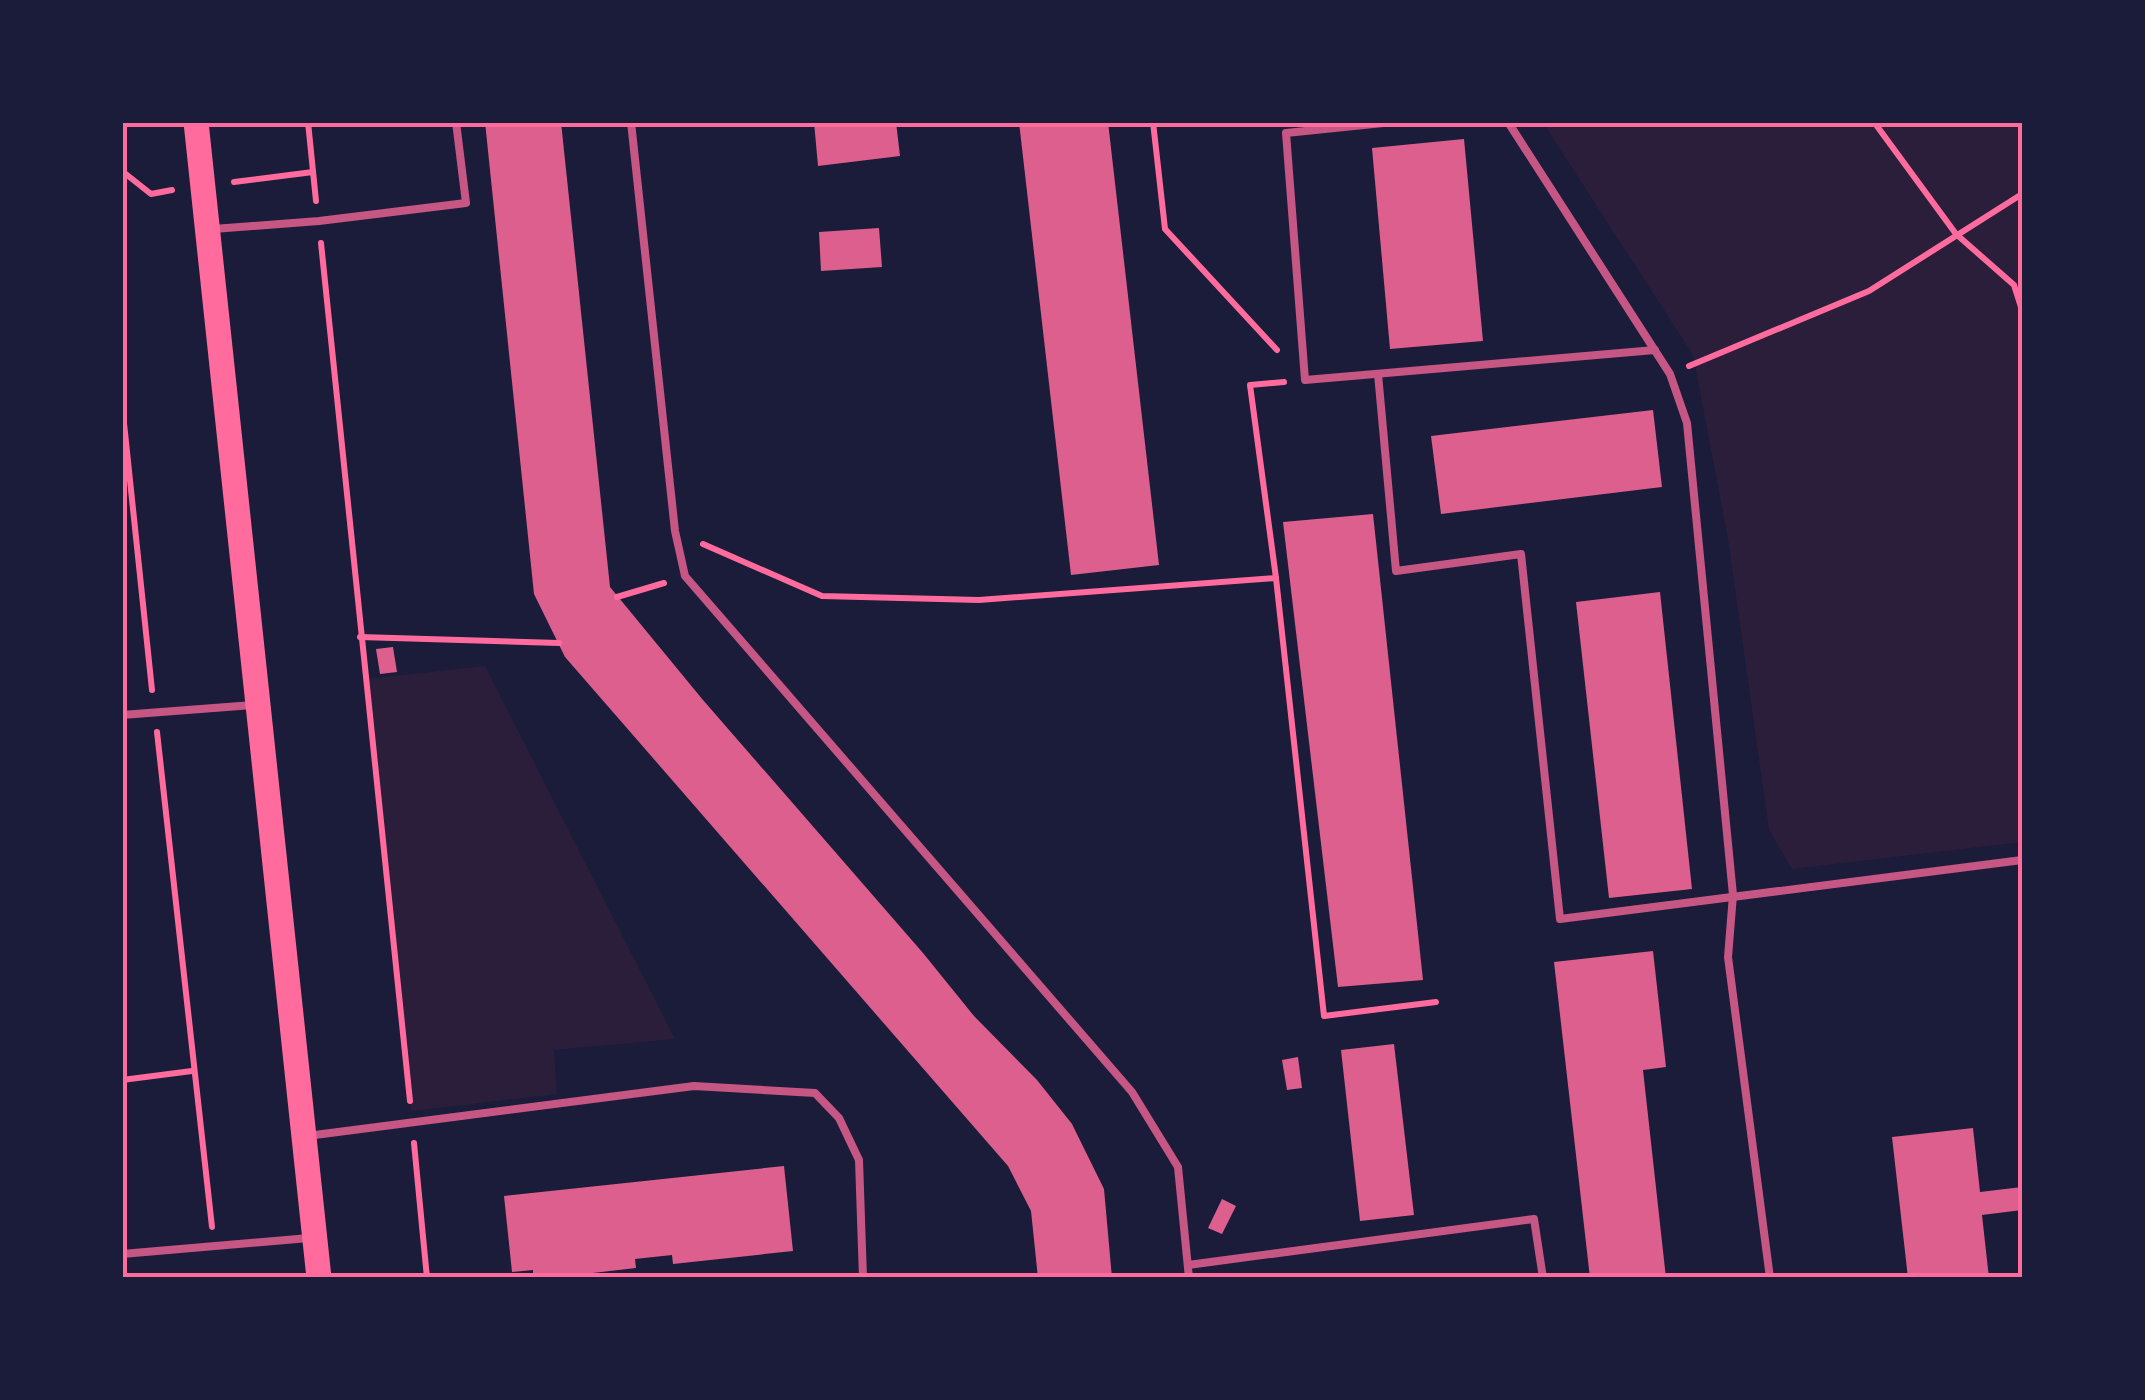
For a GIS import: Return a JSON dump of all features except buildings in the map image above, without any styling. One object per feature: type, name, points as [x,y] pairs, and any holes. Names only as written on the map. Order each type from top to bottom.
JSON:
[{"type":"main road","points":[[196,122],[319,1278]]},
{"type":"lane","points":[[206,229],[319,221],[466,203],[456,122]]},
{"type":"lane","points":[[631,122],[674,531],[686,576],[1132,1092],[1178,1167],[1189,1278]]},
{"type":"lane","points":[[1394,122],[1286,133],[1305,380],[1655,350]]},
{"type":"lane","points":[[1508,122],[1670,374],[1687,423],[1734,895],[1728,957],[1770,1278]]},
{"type":"lane","points":[[1378,374],[1396,571],[1521,554],[1560,920],[2022,860]]},
{"type":"lane","points":[[122,715],[256,704]]},
{"type":"lane","points":[[304,1136],[694,1086],[816,1093],[839,1118],[859,1160],[863,1278]]},
{"type":"lane","points":[[1188,1265],[1534,1220],[1543,1278]]},
{"type":"lane","points":[[122,1254],[314,1238]]},
{"type":"path","points":[[308,122],[427,1278]]},
{"type":"path","points":[[1153,122],[1165,229],[1305,380]]},
{"type":"path","points":[[1874,122],[1956,234],[2014,285],[2022,310]]},
{"type":"path","points":[[1670,374],[1869,291],[2022,194]]},
{"type":"path","points":[[1305,380],[1250,385],[1276,578],[1324,1016],[1436,1002]]},
{"type":"path","points":[[122,404],[127,494],[214,1246]]},
{"type":"path","points":[[674,531],[822,596],[978,600],[1276,578]]},
{"type":"path","points":[[618,597],[686,576]]},
{"type":"path","points":[[360,637],[558,643]]},
{"type":"path","points":[[122,1080],[192,1072]]},
{"type":"shaded area","points":[[1543,123],[2022,123],[2022,842],[1792,869],[1769,830],[1728,539],[1693,355]]},
{"type":"shaded area","points":[[485,666],[675,1039],[554,1050],[557,1094],[411,1111],[366,679]]}]
